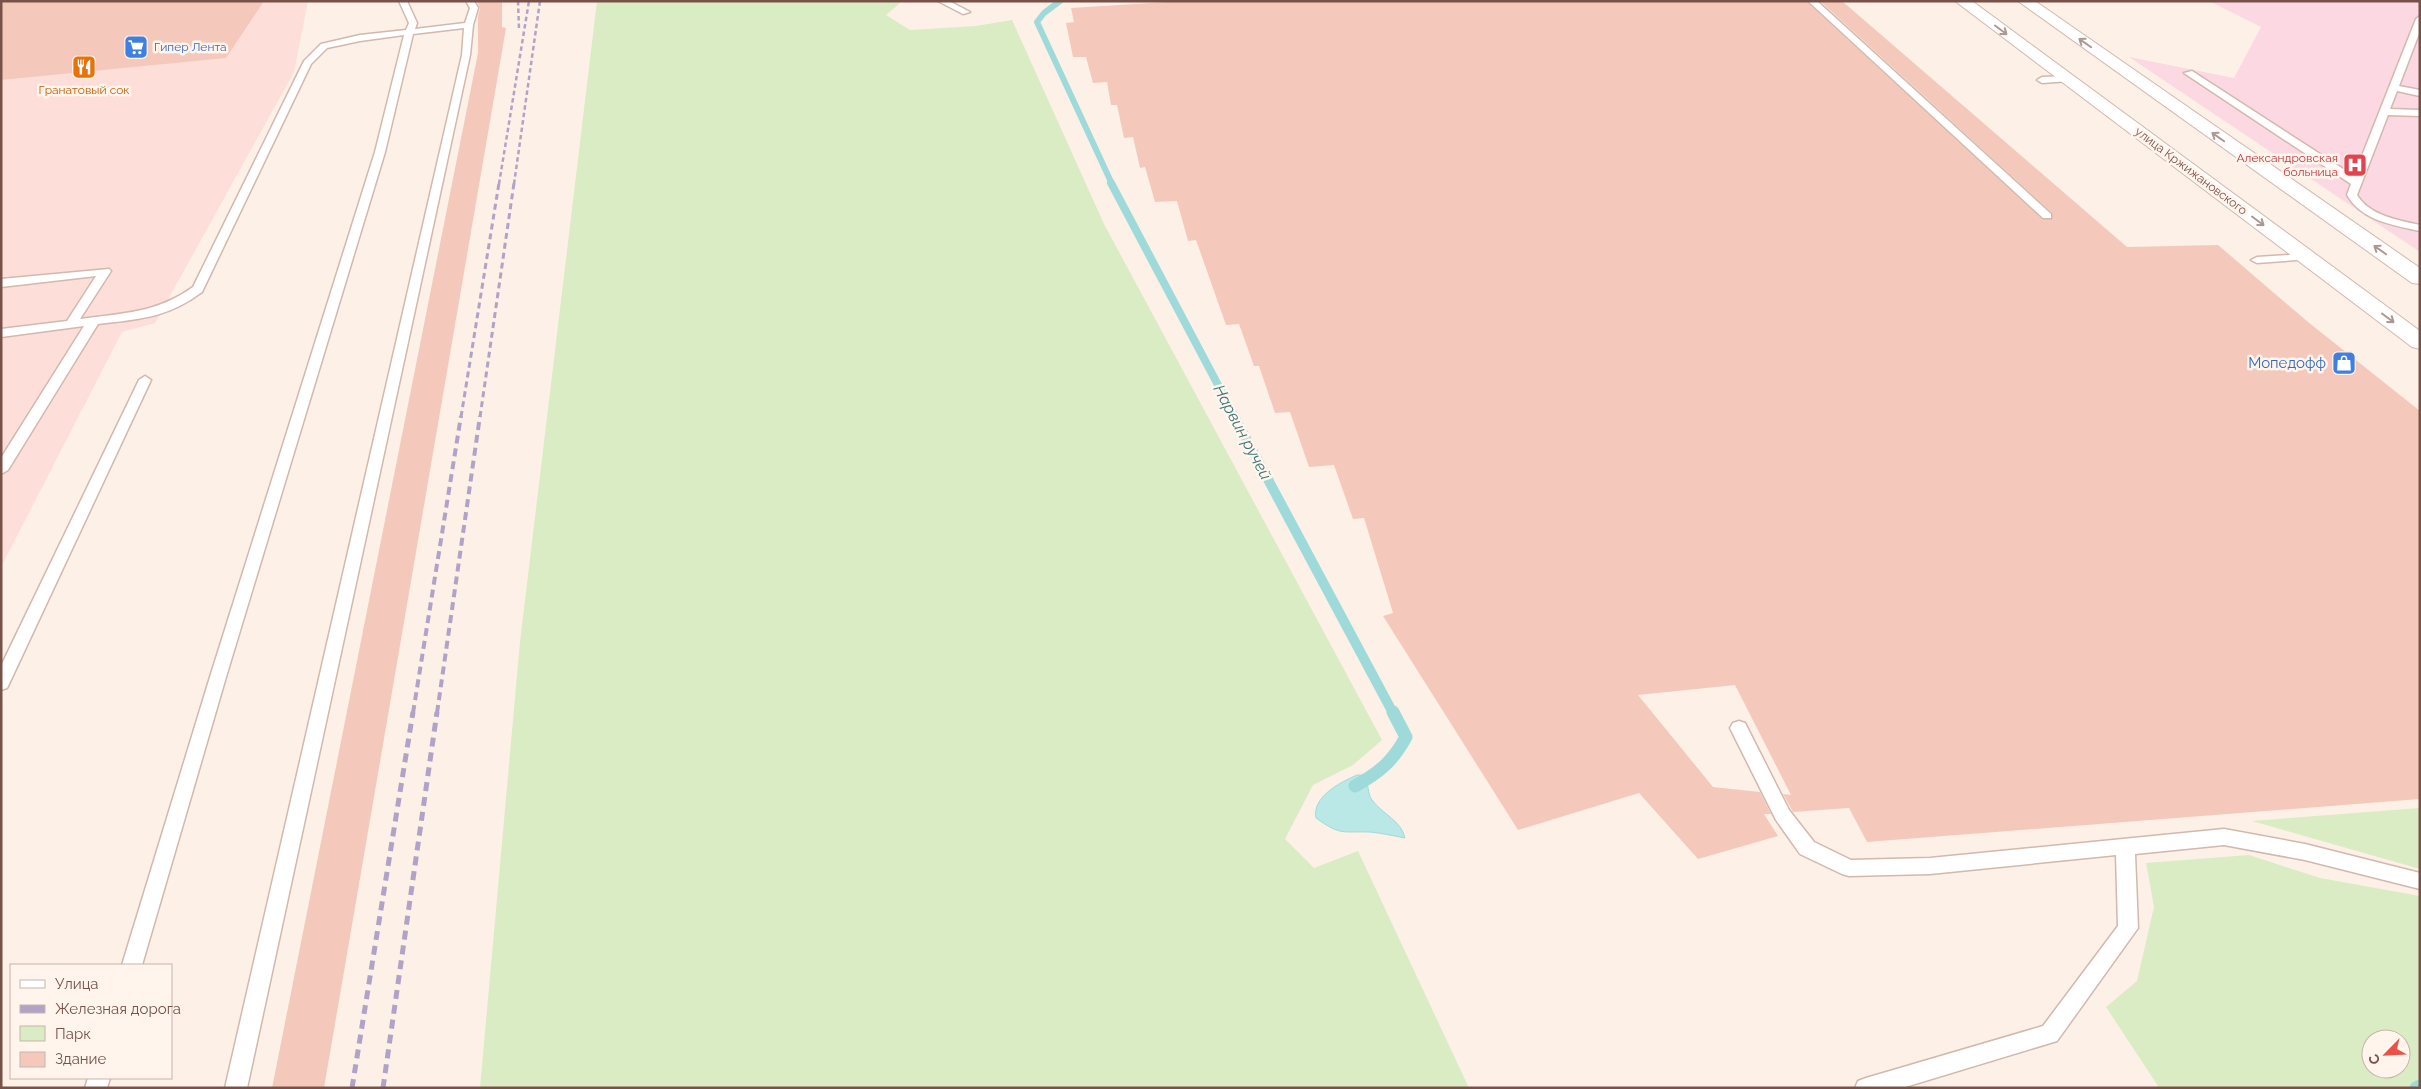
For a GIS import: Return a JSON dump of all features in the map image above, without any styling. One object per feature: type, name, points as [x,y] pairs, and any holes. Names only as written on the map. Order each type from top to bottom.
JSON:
[{"type":"street","name":"улица Кржижановского","points":[[1962,1],[2420,342]]},
{"type":"street","points":[[2025,1],[2420,278]]},
{"type":"lane","points":[[132,964],[220,668],[380,152],[409,32],[413,24],[402,1]]},
{"type":"lane","points":[[236,1088],[466,55],[469,25],[474,8],[470,1]]},
{"type":"lane","points":[[942,1],[966,12]]},
{"type":"lane","points":[[1812,1],[2047,216]]},
{"type":"lane","points":[[2420,19],[2352,195],[2355,203],[2391,221],[2420,228]]},
{"type":"lane","points":[[1,333],[147,314],[179,303],[198,290],[307,63],[324,46],[360,38],[469,25]]},
{"type":"lane","points":[[2189,73],[2356,182]]},
{"type":"lane","points":[[2042,80],[2067,79]]},
{"type":"lane","points":[[2393,87],[2420,93]]},
{"type":"lane","points":[[2384,112],[2420,113]]},
{"type":"lane","points":[[2257,260],[2306,257]]},
{"type":"lane","points":[[1,283],[105,270],[71,324]]},
{"type":"lane","points":[[1,470],[93,322]]},
{"type":"lane","points":[[1,684],[145,380]]},
{"type":"lane","points":[[1739,728],[1782,815],[1807,848],[1849,868],[1930,866],[2224,838],[2305,852],[2420,881]]},
{"type":"lane","points":[[1866,1088],[2050,1034],[2128,928],[2125,847]]},
{"type":"shaded area","points":[[1,1],[308,1],[294,72],[155,323],[122,332],[1,567]]},
{"type":"shaded area","name":"Александровская больница","points":[[2209,1],[2420,1],[2420,252],[2129,57],[2234,78],[2261,27]]},
{"type":"green space","points":[[597,1],[895,1],[900,3],[886,15],[910,30],[976,26],[1012,20],[1104,224],[1382,740],[1353,765],[1313,785],[1285,839],[1314,868],[1358,851],[1469,1088],[480,1088],[520,642]]},
{"type":"green space","points":[[2420,808],[2420,869],[2252,821]]},
{"type":"green space","points":[[2249,855],[2320,878],[2420,896],[2420,1088],[2155,1088],[2158,1086],[2106,1007],[2137,981],[2154,907],[2146,863]]},
{"type":"water","points":[[1357,775],[1364,775],[1372,800],[1396,822],[1405,838],[1374,832],[1337,830],[1316,818],[1316,810],[1322,797],[1342,782]]},
{"type":"building","name":"Гипер Лента","points":[[1,1],[264,1],[226,58],[1,80]]},
{"type":"building","points":[[477,1],[502,1],[502,27],[506,28],[324,1088],[272,1088],[478,53],[478,16],[480,9]]},
{"type":"building","points":[[1182,1],[1806,1],[2042,219],[2052,219],[2052,213],[1820,1],[1842,1],[2127,247],[2218,245],[2308,322],[2420,411],[2420,799],[1867,842],[1849,808],[1793,812],[1783,794],[1791,795],[1735,685],[1638,695],[1713,787],[1760,792],[1771,814],[1764,814],[1778,836],[1698,859],[1639,793],[1518,830],[1383,616],[1393,613],[1364,518],[1353,519],[1334,465],[1309,467],[1290,412],[1275,413],[1259,366],[1254,366],[1239,324],[1226,325],[1196,240],[1188,241],[1177,201],[1155,202],[1145,167],[1140,168],[1133,137],[1124,138],[1117,105],[1111,105],[1107,82],[1093,83],[1086,57],[1073,57],[1066,23],[1074,22],[1071,8]]},
{"type":"waterway","name":"Нарвин ручей","points":[[1060,1],[1044,13],[1037,22],[1112,184]]},
{"type":"waterway","name":"Нарвин ручей","points":[[1111,183],[1235,417]]},
{"type":"waterway","name":"Нарвин ручей","points":[[1234,416],[1393,713]]},
{"type":"waterway","name":"Нарвин ручей","points":[[1355,786],[1385,766],[1406,737],[1393,712]]},
{"type":"waterway","points":[[2416,1088],[2420,1086]]},
{"type":"railway","points":[[518,1],[519,29]]},
{"type":"railway","points":[[499,184],[529,1]]},
{"type":"railway","points":[[514,184],[540,1]]},
{"type":"railway","points":[[461,417],[499,183]]},
{"type":"railway","points":[[480,417],[514,183]]},
{"type":"railway","points":[[413,713],[461,416]]},
{"type":"railway","points":[[437,713],[480,416]]},
{"type":"railway","points":[[352,1088],[413,712]]},
{"type":"railway","points":[[383,1088],[437,712]]},
{"type":"place","name":"Гипер Лента","points":[[136,47]]},
{"type":"place","name":"Гранатовый сок","points":[[84,67]]},
{"type":"place","name":"Александровская больница","points":[[2355,165]]},
{"type":"place","name":"Мопедофф","points":[[2344,363]]}]
